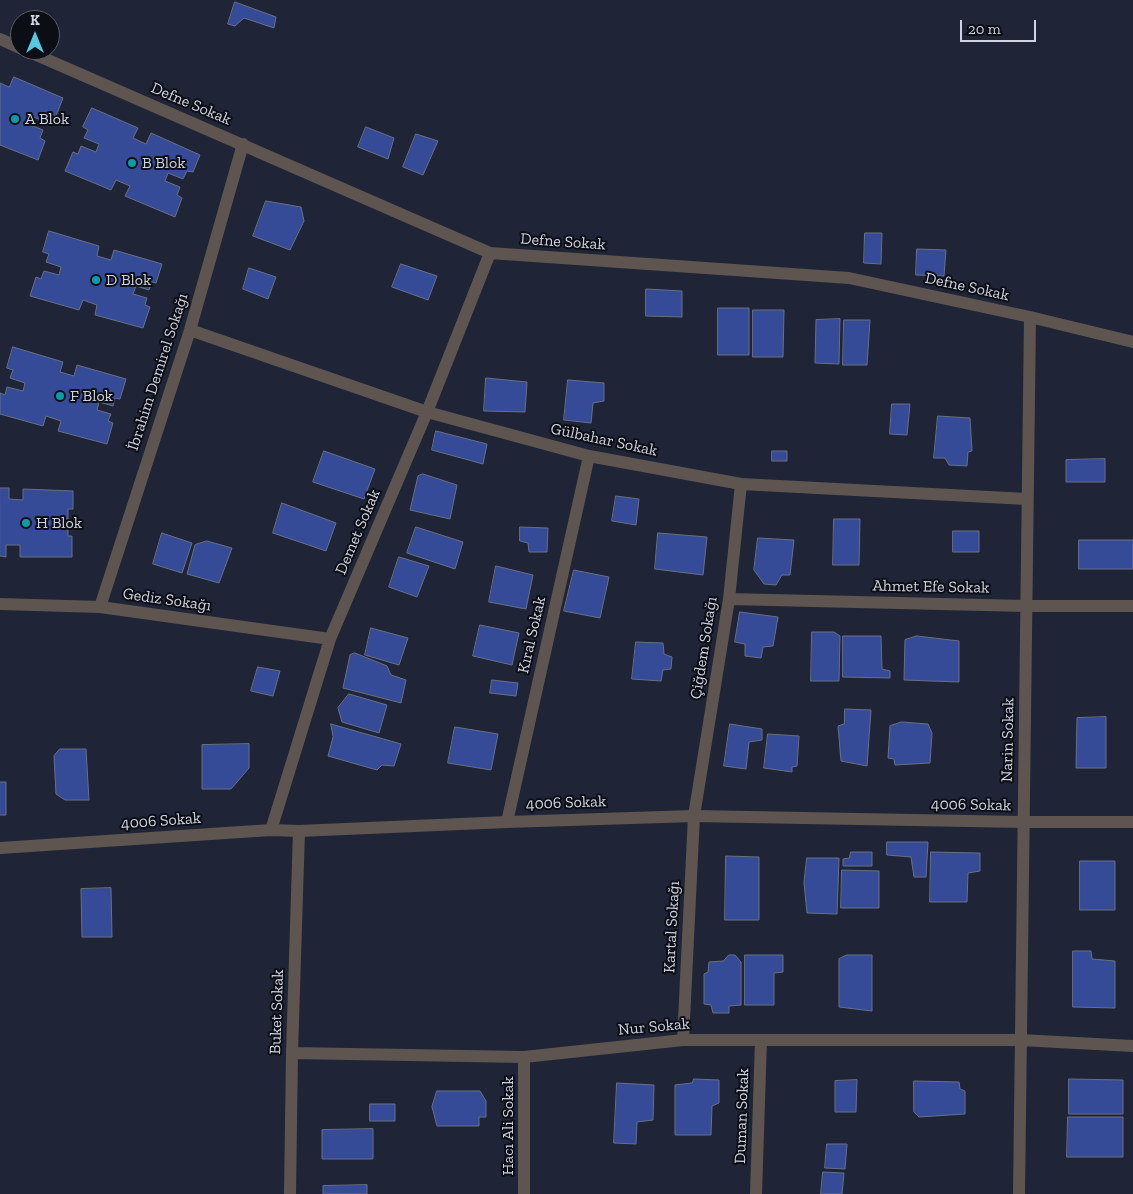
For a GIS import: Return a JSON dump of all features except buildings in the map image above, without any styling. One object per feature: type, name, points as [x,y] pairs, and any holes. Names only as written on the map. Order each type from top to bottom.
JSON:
[{"type":"street","name":"Defne Sokak","points":[[48,60],[490,253],[849,278],[1030,317],[1133,342]]},
{"type":"street","name":"İbrahim Demirel Sokağı","points":[[100,607],[190,330],[243,144]]},
{"type":"street","name":"Demet Sokak","points":[[271,830],[330,639],[427,412],[490,253]]},
{"type":"street","name":"Narin Sokak","points":[[1018,1194],[1030,317]]},
{"type":"street","name":"Gülbahar Sokak","points":[[190,330],[427,412],[589,456],[741,484],[1027,499]]},
{"type":"street","name":"Kıral Sokak","points":[[507,822],[589,456]]},
{"type":"street","name":"Çiğdem Sokağı","points":[[694,816],[729,599],[741,484]]},
{"type":"street","name":"Ahmet Efe Sokak","points":[[729,599],[1026,606],[1133,606]]},
{"type":"street","name":"Gediz Sokağı","points":[[0,604],[100,607],[330,639]]},
{"type":"street","name":"4006 Sokak","points":[[0,848],[271,830],[299,831],[694,816],[1023,822],[1133,822]]},
{"type":"street","name":"Kartal Sokağı","points":[[683,1040],[694,816]]},
{"type":"street","name":"Buket Sokak","points":[[290,1194],[299,831]]},
{"type":"street","name":"Nur Sokak","points":[[292,1053],[524,1058],[683,1040],[1020,1040],[1133,1046]]},
{"type":"street","name":"Duman Sokak","points":[[756,1194],[761,1040]]},
{"type":"street","name":"Hacı Ali Sokak","points":[[524,1058],[524,1194]]},
{"type":"place","name":"A Blok","points":[[15,119]]},
{"type":"place","name":"B Blok","points":[[132,163]]},
{"type":"place","name":"D Blok","points":[[96,280]]},
{"type":"place","name":"F Blok","points":[[60,396]]},
{"type":"place","name":"H Blok","points":[[26,523]]}]
